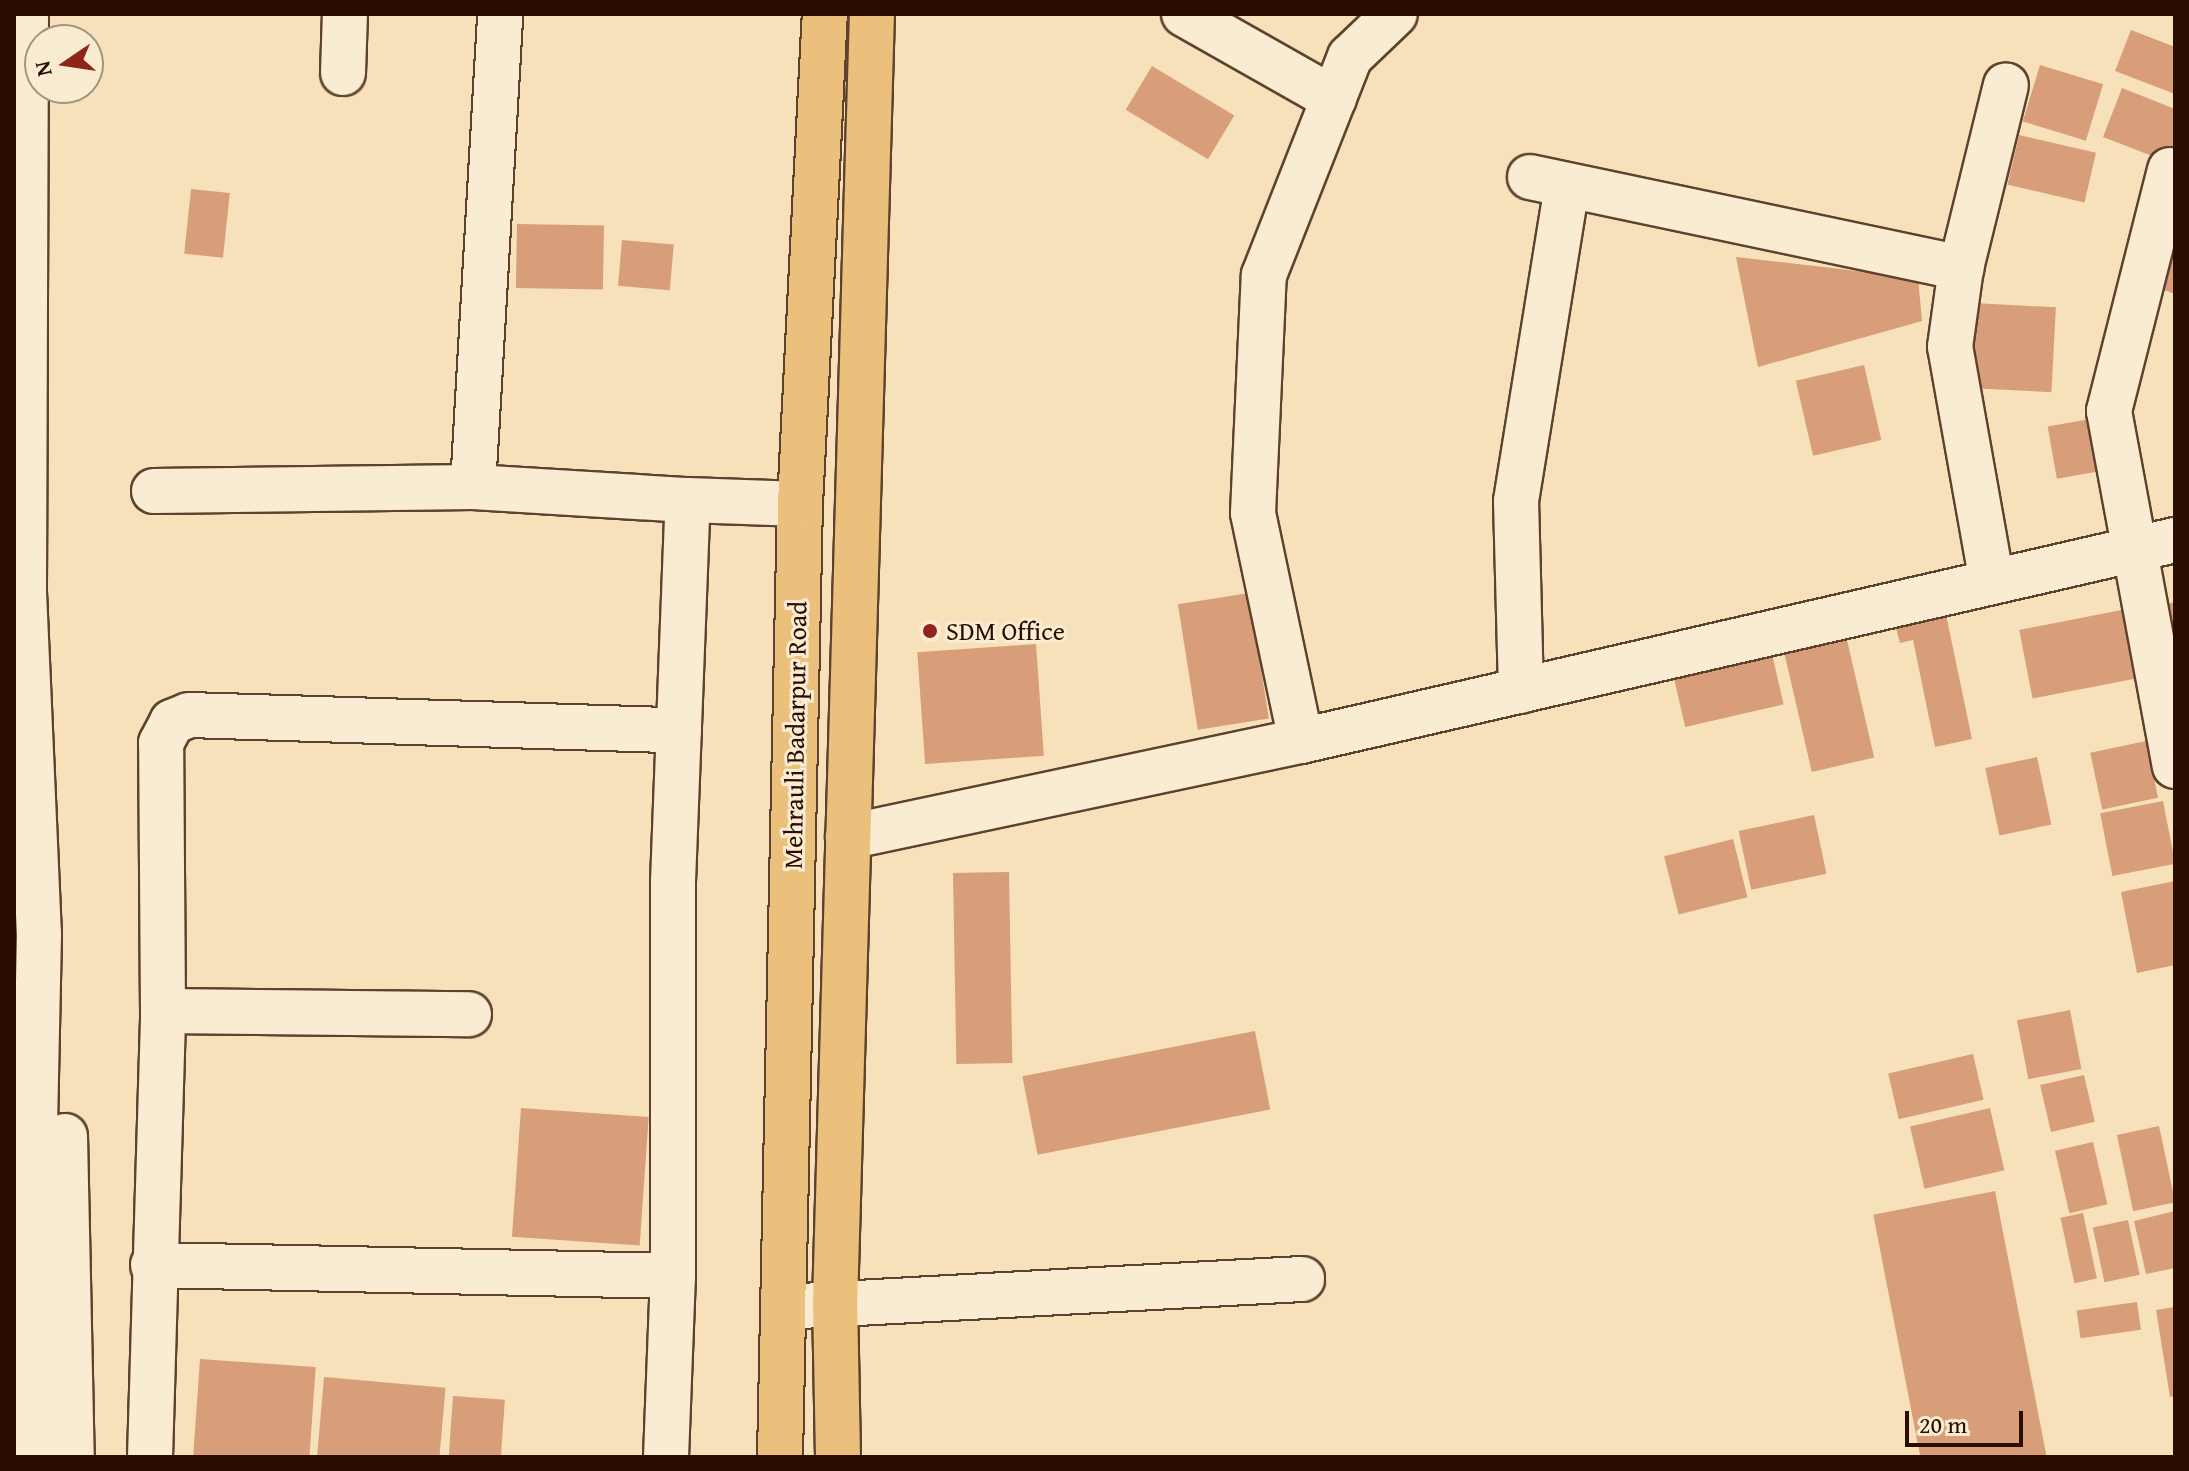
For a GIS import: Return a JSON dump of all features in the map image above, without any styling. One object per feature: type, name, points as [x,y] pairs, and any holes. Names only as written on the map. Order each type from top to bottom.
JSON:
[{"type":"main road","name":"Mehrauli Badarpur Road","points":[[780,1457],[800,504],[825,14]]},
{"type":"main road","name":"Mehrauli Badarpur Road","points":[[838,1457],[835,1304],[872,14]]},
{"type":"main road","points":[[816,185],[868,187]]},
{"type":"street","points":[[26,14],[20,278],[19,592],[26,934],[24,1215],[28,1457]]},
{"type":"street","points":[[343,73],[345,14]]},
{"type":"street","points":[[473,487],[500,14]]},
{"type":"street","points":[[1184,14],[1334,99]]},
{"type":"street","points":[[1301,741],[1253,513],[1264,275],[1350,57],[1395,14]]},
{"type":"street","points":[[1992,582],[1952,378],[1950,347],[1961,268],[2006,85]]},
{"type":"street","points":[[2170,170],[2109,411],[2131,548],[2175,766]]},
{"type":"street","points":[[1521,691],[1516,501],[1548,182],[1961,268]]},
{"type":"street","points":[[154,491],[473,487],[800,504]]},
{"type":"street","points":[[666,1457],[673,1276],[673,882],[688,500]]},
{"type":"street","points":[[848,837],[1301,741],[2175,540]]},
{"type":"street","points":[[150,1457],[153,1265],[163,1011],[161,743],[172,722],[189,715],[679,730]]},
{"type":"street","points":[[163,1011],[469,1014]]},
{"type":"street","points":[[65,1136],[72,1457]]},
{"type":"street","points":[[153,1265],[673,1276]]},
{"type":"street","points":[[783,1307],[1302,1279]]},
{"type":"building","points":[[2131,30],[2175,47],[2175,94],[2115,71]]},
{"type":"building","points":[[2040,65],[2103,84],[2086,141],[2023,121]]},
{"type":"building","points":[[1152,66],[1234,115],[1208,159],[1126,110]]},
{"type":"building","points":[[2122,88],[2175,109],[2173,164],[2103,137]]},
{"type":"building","points":[[2019,135],[2096,153],[2085,202],[2008,185]]},
{"type":"building","points":[[191,189],[230,193],[223,258],[184,254]]},
{"type":"building","points":[[2175,222],[2175,294],[2151,285]]},
{"type":"building","points":[[517,224],[604,226],[603,290],[516,288]]},
{"type":"building","points":[[622,240],[674,245],[670,290],[618,286]]},
{"type":"building","points":[[1736,257],[1918,278],[1922,321],[1758,367]]},
{"type":"building","points":[[1973,303],[2056,307],[2051,392],[1969,388]]},
{"type":"building","points":[[1864,365],[1881,440],[1813,456],[1796,381]]},
{"type":"building","points":[[2090,419],[2099,471],[2057,479],[2048,426]]},
{"type":"building","points":[[1249,593],[1269,718],[1198,730],[1178,604]]},
{"type":"building","points":[[2175,602],[2175,673],[2156,607]]},
{"type":"building","points":[[1944,605],[1972,739],[1935,747],[1913,640],[1900,643],[1893,616]]},
{"type":"building","points":[[2137,607],[2150,676],[2033,699],[2019,630]]},
{"type":"building","points":[[1844,627],[1874,758],[1812,772],[1782,641]]},
{"type":"building","points":[[1769,641],[1784,704],[1685,727],[1671,664]]},
{"type":"building","points":[[1036,644],[1044,756],[925,764],[917,652]]},
{"type":"building","points":[[2146,741],[2158,798],[2102,810],[2090,753]]},
{"type":"building","points":[[2037,757],[2051,824],[2000,836],[1985,768]]},
{"type":"building","points":[[2163,801],[2175,864],[2112,876],[2100,813]]},
{"type":"building","points":[[1814,815],[1826,874],[1751,890],[1739,831]]},
{"type":"building","points":[[1733,839],[1748,897],[1679,914],[1664,856]]},
{"type":"building","points":[[1009,872],[1012,1063],[956,1064],[953,873]]},
{"type":"building","points":[[2175,881],[2175,965],[2137,973],[2121,892]]},
{"type":"building","points":[[2070,1010],[2081,1069],[2028,1079],[2017,1020]]},
{"type":"building","points":[[1255,1031],[1270,1110],[1038,1155],[1022,1076]]},
{"type":"building","points":[[1973,1054],[1984,1100],[1899,1119],[1888,1074]]},
{"type":"building","points":[[2084,1075],[2095,1122],[2051,1132],[2040,1085]]},
{"type":"building","points":[[521,1108],[649,1117],[640,1246],[512,1237]]},
{"type":"building","points":[[1990,1108],[2004,1170],[1924,1189],[1910,1126]]},
{"type":"building","points":[[2159,1126],[2175,1202],[2133,1211],[2117,1135]]},
{"type":"building","points":[[2093,1142],[2107,1204],[2069,1213],[2055,1151]]},
{"type":"building","points":[[1995,1191],[2047,1457],[1920,1457],[1873,1215]]},
{"type":"building","points":[[2175,1211],[2175,1268],[2146,1274],[2134,1221]]},
{"type":"building","points":[[2083,1213],[2097,1279],[2074,1283],[2061,1218]]},
{"type":"building","points":[[2128,1220],[2140,1275],[2104,1282],[2093,1227]]},
{"type":"building","points":[[2137,1302],[2141,1330],[2080,1338],[2077,1310]]},
{"type":"building","points":[[2175,1307],[2175,1396],[2170,1397],[2156,1310]]},
{"type":"building","points":[[200,1359],[316,1367],[309,1457],[193,1457]]},
{"type":"building","points":[[324,1377],[446,1388],[439,1457],[317,1457]]},
{"type":"building","points":[[453,1396],[505,1400],[501,1457],[449,1457]]},
{"type":"place","name":"SDM Office","points":[[930,631]]}]
